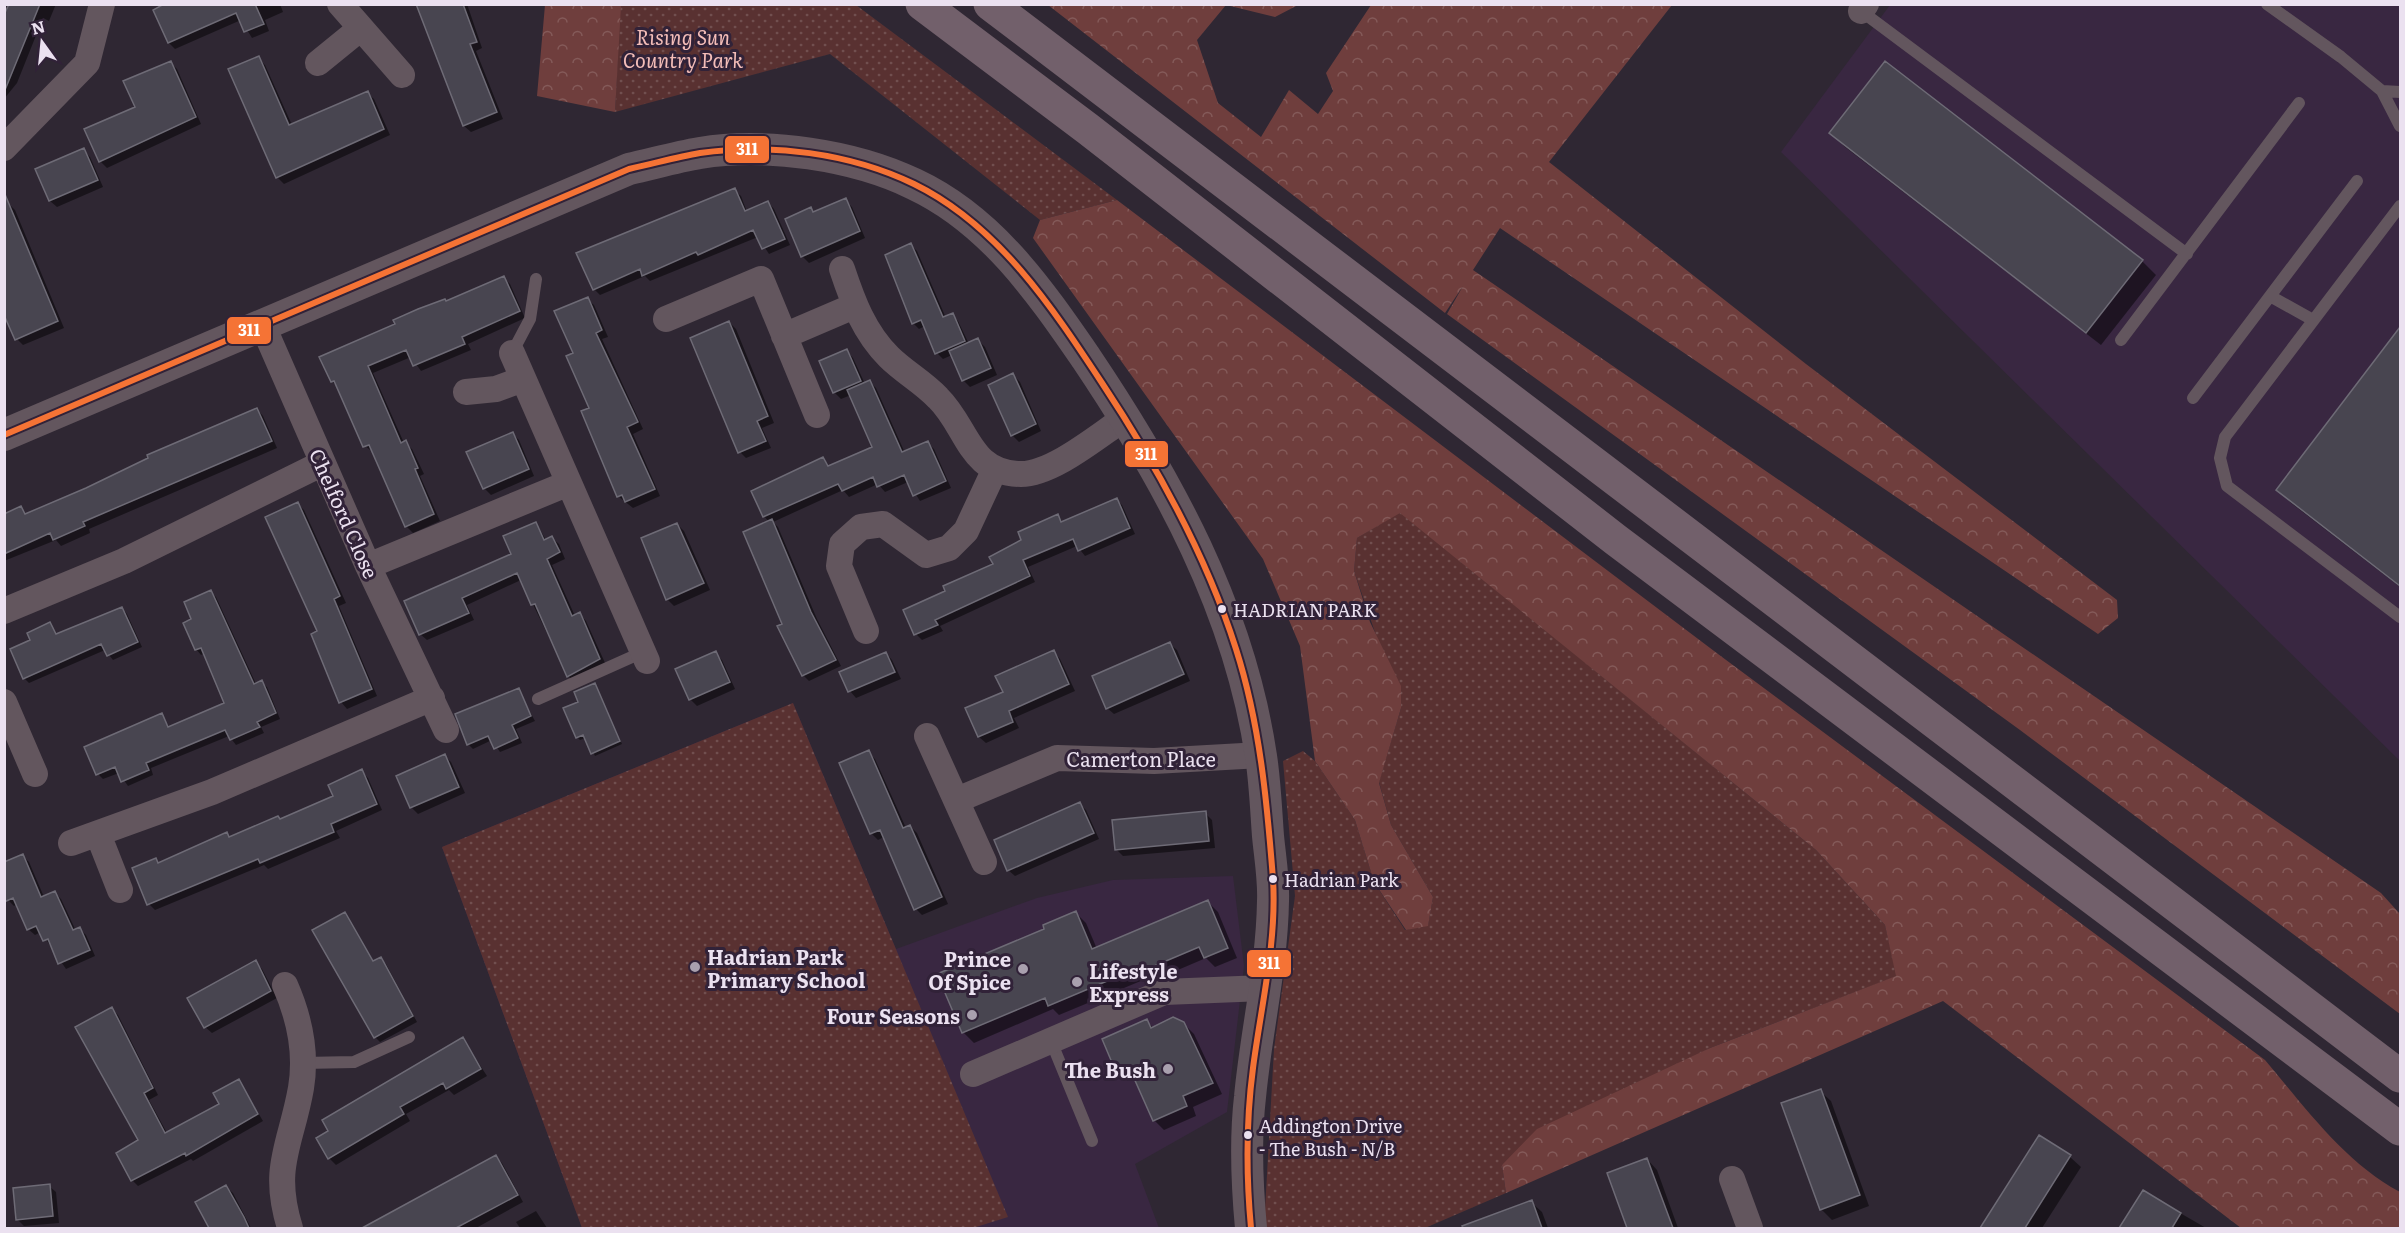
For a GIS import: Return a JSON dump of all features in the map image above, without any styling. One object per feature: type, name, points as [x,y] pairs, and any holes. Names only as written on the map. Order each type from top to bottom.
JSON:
[{"type":"highway","points":[[922,4],[1088,129],[1625,548],[2400,1129]]},
{"type":"highway","points":[[990,4],[2400,1076]]},
{"type":"street","points":[[4,148],[87,63],[102,4]]},
{"type":"street","points":[[340,4],[402,75]]},
{"type":"street","points":[[318,63],[361,28]]},
{"type":"street","points":[[4,435],[629,169],[704,153],[766,150],[855,161],[916,184],[977,223],[1027,274],[1125,418],[1161,474],[1185,522],[1218,597],[1240,663],[1262,755],[1273,902],[1250,1099],[1248,1197],[1251,1228]]},
{"type":"street","points":[[842,269],[854,306],[870,335],[889,358],[939,398],[975,453],[994,471],[1023,474],[1055,464],[1125,418]]},
{"type":"street","points":[[666,319],[761,279],[817,415]]},
{"type":"street","points":[[784,336],[854,306]]},
{"type":"street","name":"Chelford Close","points":[[263,326],[368,566],[446,730]]},
{"type":"street","points":[[512,352],[645,657]]},
{"type":"street","points":[[466,392],[496,390],[523,379]]},
{"type":"street","points":[[4,611],[124,561],[323,463]]},
{"type":"street","points":[[866,631],[839,566],[842,544],[861,526],[884,524],[926,555],[949,548],[966,531],[994,471]]},
{"type":"street","points":[[368,566],[569,483]]},
{"type":"street","points":[[71,843],[212,792],[432,698]]},
{"type":"street","points":[[4,702],[35,774]]},
{"type":"street","points":[[927,736],[984,862]]},
{"type":"street","name":"Camerton Place","points":[[957,800],[1058,758],[1154,761],[1262,755]]},
{"type":"street","points":[[98,834],[120,890]]},
{"type":"street","points":[[285,985],[300,1023],[303,1063],[301,1087],[281,1168],[283,1198],[290,1228]]},
{"type":"street","points":[[973,1074],[1164,992],[1264,988]]},
{"type":"street","points":[[1732,1179],[1750,1228]]},
{"type":"lane","points":[[2267,4],[2341,57],[2382,91],[2400,126]]},
{"type":"lane","points":[[1863,8],[2187,254]]},
{"type":"lane","points":[[2382,91],[2400,92]]},
{"type":"lane","points":[[2121,340],[2299,103]]},
{"type":"lane","points":[[2193,398],[2357,181]]},
{"type":"lane","points":[[2400,206],[2225,436],[2220,458],[2227,486],[2400,617]]},
{"type":"lane","points":[[512,352],[530,319],[536,279]]},
{"type":"lane","points":[[2270,296],[2313,320]]},
{"type":"lane","points":[[538,699],[645,657]]},
{"type":"lane","points":[[303,1063],[354,1062],[409,1037]]},
{"type":"lane","points":[[1051,1041],[1092,1141]]},
{"type":"shaded area","points":[[1890,5],[2400,5],[2400,761],[1781,152]]},
{"type":"shaded area","name":"Hadrian Park Primary School","points":[[793,703],[896,949],[1037,898],[1113,880],[1233,876],[1244,966],[1227,1112],[1135,1164],[1159,1228],[582,1228],[442,847]]},
{"type":"green space","points":[[545,5],[621,5],[615,112],[537,96]]},
{"type":"green space","name":"Rising Sun Country Park","points":[[566,5],[856,5],[1117,200],[1040,220],[830,54],[615,112],[618,50]]},
{"type":"green space","points":[[1048,5],[1226,5],[1197,40],[1218,103],[1261,137],[1289,90],[1318,114],[1333,91],[1326,73],[1371,5],[1672,5],[1549,162],[1806,364],[2117,600],[2118,618],[2098,634],[1500,228],[1473,270],[2381,893],[2400,914],[2400,1014],[2020,730],[1447,314],[1463,286],[1445,313]]},
{"type":"green space","points":[[1226,5],[1298,5],[1275,17]]},
{"type":"green space","points":[[1117,200],[1718,654],[2265,1060],[2343,1149],[2380,1180],[2400,1192],[2400,1228],[2241,1228],[1943,1001],[1506,1193],[1502,1165],[1537,1129],[1710,1048],[1896,976],[1885,925],[1816,850],[1400,513],[1357,538],[1354,571],[1370,622],[1401,686],[1401,708],[1379,783],[1391,825],[1433,897],[1428,926],[1406,930],[1374,882],[1355,820],[1315,761],[1300,646],[1263,559],[1033,238],[1040,220]]},
{"type":"green space","points":[[1400,512],[1816,850],[1885,925],[1897,976],[1710,1048],[1502,1165],[1506,1193],[1425,1228],[1264,1228],[1274,1049],[1295,896],[1283,761],[1303,751],[1315,761],[1355,820],[1374,882],[1405,930],[1428,925],[1433,897],[1391,825],[1379,782],[1401,708],[1354,571],[1357,538]]},
{"type":"green space","name":"Hadrian Park Primary School","points":[[793,703],[1008,1217],[973,1228],[582,1228],[442,847]]},
{"type":"building","points":[[9,4],[40,4],[5,90],[4,15]]},
{"type":"building","points":[[164,4],[255,4],[264,24],[244,32],[236,13],[168,43],[153,10]]},
{"type":"building","points":[[416,4],[463,4],[477,42],[470,44],[497,112],[463,126]]},
{"type":"building","points":[[259,56],[289,125],[368,91],[384,129],[276,178],[228,69]]},
{"type":"building","points":[[171,61],[196,117],[99,162],[84,129],[135,107],[123,81]]},
{"type":"building","points":[[1885,61],[2143,260],[2086,333],[1829,133]]},
{"type":"building","points":[[84,148],[98,180],[49,201],[35,169]]},
{"type":"building","points":[[735,188],[745,211],[768,201],[785,239],[762,249],[753,230],[698,255],[696,252],[642,276],[640,269],[593,290],[576,253]]},
{"type":"building","points":[[4,192],[58,321],[15,340],[4,315]]},
{"type":"building","points":[[846,198],[860,231],[801,257],[785,219],[811,207],[813,212]]},
{"type":"building","points":[[911,243],[943,317],[953,313],[965,341],[935,354],[921,320],[912,324],[885,255]]},
{"type":"building","points":[[504,276],[520,311],[462,337],[465,344],[413,366],[406,350],[368,366],[401,443],[406,440],[418,468],[415,469],[434,514],[405,527],[369,445],[363,447],[334,381],[331,382],[319,357],[395,324],[393,320],[418,309],[445,299],[446,301]]},
{"type":"building","points":[[588,297],[602,330],[596,333],[638,422],[627,427],[655,489],[625,502],[622,495],[617,497],[581,411],[589,408],[566,356],[573,353],[554,311]]},
{"type":"building","points":[[729,321],[768,416],[757,421],[766,441],[738,453],[690,338]]},
{"type":"building","points":[[2400,327],[2400,586],[2276,490]]},
{"type":"building","points":[[978,338],[991,368],[962,381],[949,351]]},
{"type":"building","points":[[847,349],[861,381],[833,393],[819,361]]},
{"type":"building","points":[[1013,373],[1036,424],[1011,436],[988,385]]},
{"type":"building","points":[[870,380],[902,452],[928,441],[946,481],[913,496],[904,475],[877,487],[873,477],[842,491],[838,484],[763,517],[751,491],[823,457],[828,466],[872,447],[847,390]]},
{"type":"building","points":[[257,408],[272,441],[83,522],[85,526],[53,540],[50,533],[4,554],[4,514],[21,506],[25,514],[86,488],[148,458],[147,455]]},
{"type":"building","points":[[513,432],[529,469],[483,489],[466,452]]},
{"type":"building","points":[[1117,498],[1130,528],[1078,551],[1073,539],[1023,560],[1030,576],[935,620],[938,625],[914,635],[903,610],[945,591],[943,586],[993,564],[989,557],[1021,540],[1018,532],[1058,514],[1061,522]]},
{"type":"building","points":[[298,502],[340,596],[334,599],[372,689],[339,703],[311,634],[317,631],[265,517]]},
{"type":"building","points":[[772,519],[811,612],[836,660],[802,676],[777,626],[782,624],[743,532]]},
{"type":"building","points":[[536,522],[544,540],[552,536],[560,552],[547,559],[572,616],[580,612],[600,659],[567,677],[535,604],[531,605],[517,573],[462,598],[469,613],[419,635],[404,601],[511,554],[503,536]]},
{"type":"building","points":[[677,523],[704,583],[666,600],[641,538]]},
{"type":"building","points":[[211,590],[254,684],[262,680],[276,713],[257,722],[260,727],[230,740],[225,730],[146,763],[149,770],[121,782],[115,767],[96,775],[84,747],[162,713],[168,727],[224,703],[201,648],[195,650],[183,623],[191,619],[184,602]]},
{"type":"building","points":[[122,607],[138,642],[107,656],[101,644],[23,679],[10,649],[30,640],[27,633],[50,622],[56,634]]},
{"type":"building","points":[[1170,642],[1184,674],[1106,709],[1092,676]]},
{"type":"building","points":[[1054,650],[1069,684],[1009,711],[1013,722],[978,737],[965,708],[1003,692],[995,676]]},
{"type":"building","points":[[716,651],[730,682],[689,700],[675,669]]},
{"type":"building","points":[[886,652],[895,672],[848,692],[839,672]]},
{"type":"building","points":[[595,683],[620,741],[591,754],[583,735],[576,738],[563,708],[578,702],[574,692]]},
{"type":"building","points":[[519,688],[531,716],[512,725],[518,738],[494,749],[488,736],[467,745],[455,714]]},
{"type":"building","points":[[869,750],[903,828],[910,825],[942,897],[914,910],[880,830],[870,834],[839,763]]},
{"type":"building","points":[[445,754],[459,787],[410,808],[396,776]]},
{"type":"building","points":[[362,769],[377,804],[331,824],[334,832],[260,863],[258,859],[147,905],[132,868],[156,858],[158,863],[227,832],[229,837],[278,816],[280,819],[333,796],[328,785]]},
{"type":"building","points":[[1080,802],[1094,833],[1007,871],[994,840]]},
{"type":"building","points":[[1206,811],[1209,841],[1115,850],[1112,820]]},
{"type":"building","points":[[23,854],[41,897],[55,891],[73,930],[80,927],[90,950],[58,964],[48,939],[43,941],[36,926],[27,930],[13,898],[4,902],[4,862]]},
{"type":"building","points":[[1208,900],[1228,948],[1204,958],[1199,947],[1140,972],[1138,968],[1048,1006],[1045,998],[962,1033],[937,974],[1044,929],[1043,925],[1076,911],[1092,949]]},
{"type":"building","points":[[345,912],[373,961],[381,957],[413,1016],[374,1038],[312,930]]},
{"type":"building","points":[[256,960],[271,991],[204,1028],[187,998]]},
{"type":"building","points":[[112,1007],[153,1088],[144,1093],[165,1133],[219,1104],[213,1093],[239,1079],[258,1114],[186,1156],[185,1153],[131,1181],[116,1153],[138,1140],[75,1027]]},
{"type":"building","name":"The Bush","points":[[1173,1017],[1184,1022],[1213,1083],[1183,1096],[1187,1106],[1153,1121],[1129,1067],[1116,1072],[1102,1039],[1147,1019],[1151,1028]]},
{"type":"building","points":[[463,1037],[481,1069],[446,1089],[443,1083],[400,1107],[404,1114],[328,1159],[316,1138],[328,1131],[322,1120]]},
{"type":"building","points":[[1821,1089],[1860,1195],[1820,1210],[1781,1103]]},
{"type":"building","points":[[2039,1135],[2071,1155],[2025,1228],[1980,1228]]},
{"type":"building","points":[[496,1155],[518,1195],[456,1228],[362,1228]]},
{"type":"building","points":[[1647,1158],[1673,1228],[1627,1228],[1607,1173]]},
{"type":"building","points":[[50,1184],[53,1216],[16,1220],[13,1188]]},
{"type":"building","points":[[226,1185],[249,1228],[209,1228],[195,1202]]},
{"type":"building","points":[[2143,1190],[2181,1213],[2172,1228],[2119,1228]]},
{"type":"building","points":[[1532,1200],[1542,1228],[1463,1228],[1462,1226]]},
{"type":"transit line","name":"311","points":[[4,435],[629,169],[700,153],[754,149],[782,150],[810,153],[864,165],[914,184],[944,201],[972,222],[1021,270],[1043,297],[1102,383],[1142,446],[1178,511],[1210,579],[1236,649],[1257,734],[1271,850],[1274,903],[1271,950],[1249,1108],[1248,1188],[1251,1228]]},
{"type":"place","name":"HADRIAN PARK","points":[[1222,609]]},
{"type":"place","name":"Hadrian Park","points":[[1273,879]]},
{"type":"place","name":"Hadrian Park Primary School","points":[[695,967]]},
{"type":"place","name":"Prince Of Spice","points":[[1023,969]]},
{"type":"place","name":"Lifestyle Express","points":[[1077,982]]},
{"type":"place","name":"Four Seasons","points":[[972,1015]]},
{"type":"place","name":"The Bush","points":[[1168,1069]]},
{"type":"place","name":"Addington Drive - The Bush - N/B","points":[[1248,1135]]}]
